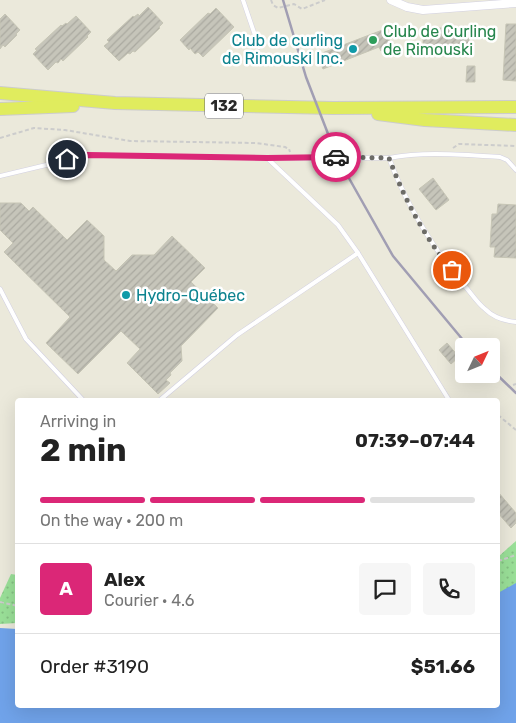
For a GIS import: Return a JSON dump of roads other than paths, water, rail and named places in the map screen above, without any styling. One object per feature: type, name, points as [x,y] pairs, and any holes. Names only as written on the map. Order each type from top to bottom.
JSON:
[{"type":"main road","name":"132","points":[[0,93],[115,104]]},
{"type":"main road","name":"132","points":[[0,109],[115,104],[333,108],[516,107]]},
{"type":"main road","name":"132","points":[[333,108],[425,120],[516,125]]},
{"type":"street","points":[[391,0],[407,7],[423,10],[516,3]]},
{"type":"lane","points":[[243,0],[259,46]]},
{"type":"lane","points":[[0,176],[88,155],[389,158],[403,155],[450,154],[500,157],[507,160],[516,170]]},
{"type":"lane","points":[[267,158],[338,225],[358,253],[449,398]]},
{"type":"lane","points":[[389,158],[398,182],[414,214],[442,258],[485,310],[496,317],[516,322]]},
{"type":"lane","points":[[162,398],[237,335],[358,253]]},
{"type":"lane","points":[[0,289],[26,340],[81,398]]},
{"type":"water","points":[[516,583],[516,723],[0,723],[0,628],[15,629],[15,708],[500,708],[500,592]]},
{"type":"railway","points":[[283,0],[306,77],[337,157],[393,256],[461,338]]},
{"type":"railway","points":[[500,378],[516,393]]},
{"type":"place","name":"Club de Curling de Rimouski","points":[[373,40]]},
{"type":"place","name":"Club de curling de Rimouski Inc.","points":[[353,49]]},
{"type":"place","name":"Hydro-Québec","points":[[126,295]]}]
